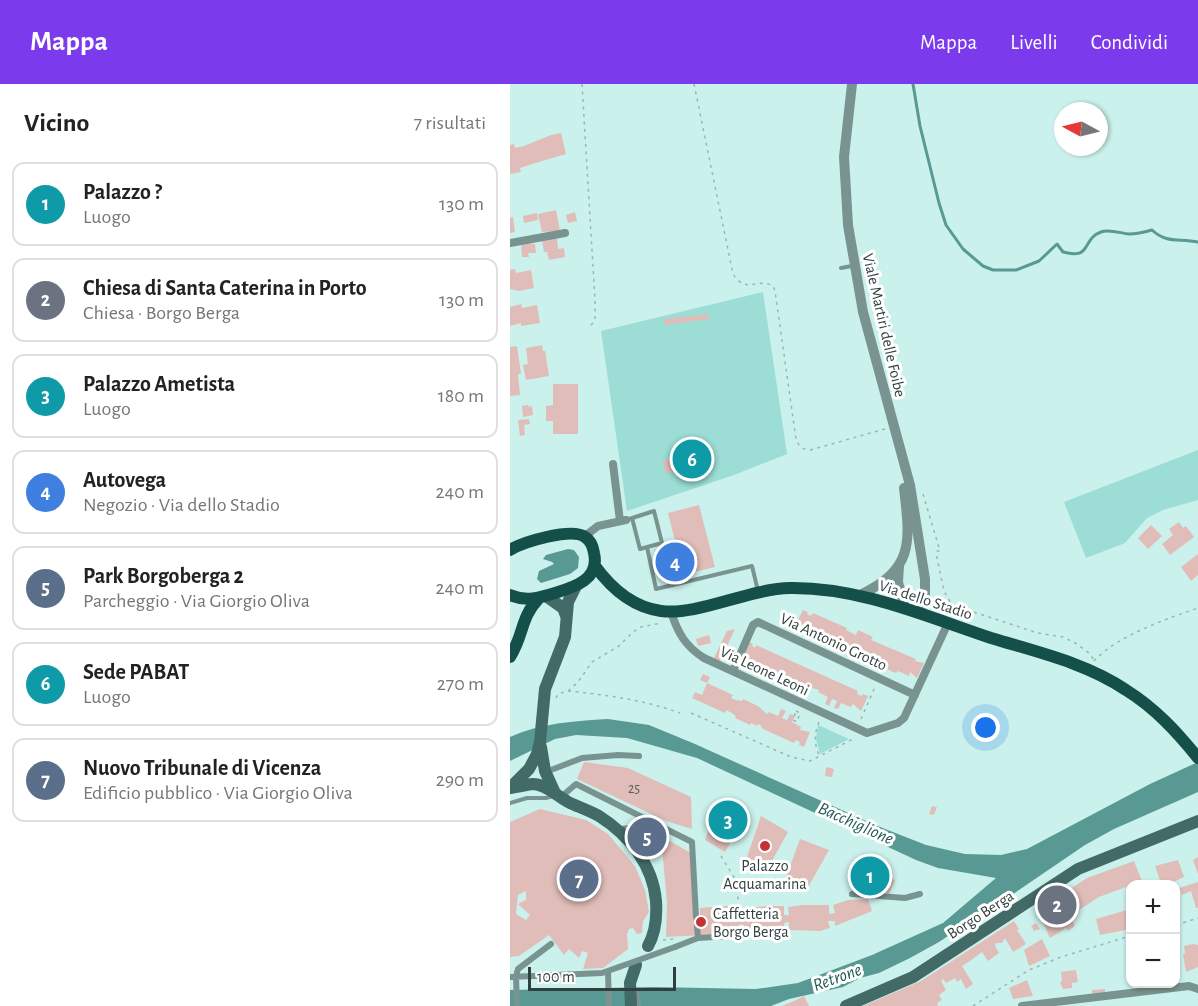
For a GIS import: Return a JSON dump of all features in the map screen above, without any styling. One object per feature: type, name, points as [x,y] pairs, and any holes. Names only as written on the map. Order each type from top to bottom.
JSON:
[{"type":"main road","points":[[510,788],[529,769],[540,750],[549,703],[545,689],[565,637],[568,602],[595,566],[593,549],[585,536],[574,533],[560,534],[511,549]]},
{"type":"main road","name":"Via dello Stadio","points":[[595,566],[614,589],[640,606],[672,616],[758,592],[794,588],[832,590],[860,595],[905,609],[1088,669],[1124,688],[1150,706],[1198,758]]},
{"type":"main road","name":"Via dello Stadio","points":[[581,584],[614,589]]},
{"type":"main road","points":[[513,596],[526,600],[581,584]]},
{"type":"main road","points":[[513,596],[524,618]]},
{"type":"main road","points":[[542,597],[563,608],[566,616]]},
{"type":"main road","points":[[510,657],[519,640],[524,618],[542,597]]},
{"type":"main road","points":[[540,750],[547,778],[558,796]]},
{"type":"main road","points":[[510,788],[539,785],[598,815],[622,835],[647,866],[655,890],[653,943]]},
{"type":"main road","name":"Borgo Berga","points":[[848,1006],[913,977],[1078,869],[1198,821]]},
{"type":"main road","points":[[631,1006],[630,985],[638,967]]},
{"type":"street","name":"Viale Martiri delle Foibe","points":[[852,84],[844,157],[846,203],[863,312],[910,486],[925,579],[925,598],[920,614]]},
{"type":"street","points":[[510,243],[565,233]]},
{"type":"street","points":[[585,536],[598,526],[626,519],[613,464]]},
{"type":"street","name":"Viale Martiri delle Foibe","points":[[860,595],[888,578],[899,565],[908,545],[909,529],[903,464]]},
{"type":"street","name":"Viale Martiri delle Foibe","points":[[899,565],[898,582],[905,609]]},
{"type":"street","name":"Via Leone Leoni","points":[[672,616],[678,633],[690,649],[867,733]]},
{"type":"street","name":"Via Antonio Grotto","points":[[733,671],[753,625],[758,622],[915,695]]},
{"type":"street","points":[[867,733],[898,723],[904,718],[948,623]]},
{"type":"street","points":[[551,770],[582,758],[639,756]]},
{"type":"street","points":[[558,796],[576,784],[692,842],[696,917]]},
{"type":"street","points":[[852,894],[905,898],[920,894]]},
{"type":"street","points":[[697,926],[698,938]]},
{"type":"street","points":[[514,978],[602,973],[698,938],[782,933]]},
{"type":"street","points":[[517,1006],[514,978],[518,969],[551,944]]},
{"type":"street","points":[[608,971],[609,1006]]},
{"type":"street","points":[[1022,1006],[1188,986],[1198,988]]},
{"type":"lane","points":[[841,268],[854,265]]},
{"type":"lane","points":[[654,511],[662,543],[640,549],[626,519],[654,511]]},
{"type":"lane","points":[[647,547],[656,589],[752,566],[758,592]]},
{"type":"lane","points":[[510,804],[527,798],[558,796]]},
{"type":"lane","points":[[622,835],[625,829],[635,822]]},
{"type":"lane","points":[[622,835],[643,837],[655,833]]},
{"type":"lane","points":[[622,835],[650,842],[661,841],[650,851],[647,866]]},
{"type":"lane","points":[[630,985],[638,994],[639,1006]]},
{"type":"path","points":[[582,84],[595,300],[595,320],[589,328]]},
{"type":"path","points":[[694,84],[733,274],[742,284],[747,286],[765,283],[773,286],[775,291],[796,439],[799,446],[804,450],[810,450],[885,429]]},
{"type":"path","points":[[940,550],[937,558],[944,591],[952,605],[1038,633],[1063,637],[1089,653],[1094,661],[1126,638],[1198,608]]},
{"type":"path","points":[[549,703],[558,694],[567,691],[578,682],[592,662],[619,646],[633,632],[672,616]]},
{"type":"path","points":[[856,728],[879,678]]},
{"type":"path","points":[[567,691],[610,695],[661,706],[681,713]]},
{"type":"path","points":[[820,757],[815,736],[823,712]]},
{"type":"path","points":[[691,713],[792,757],[810,761],[867,733]]},
{"type":"path","points":[[721,856],[737,882],[738,900]]},
{"type":"path","points":[[1180,923],[1198,918]]},
{"type":"path","points":[[653,943],[679,938]]},
{"type":"path","points":[[973,1006],[1036,966],[1126,938]]},
{"type":"shaded area","points":[[763,292],[787,454],[734,475],[627,511],[601,331]]},
{"type":"shaded area","points":[[1198,450],[1198,500],[1163,510],[1147,518],[1125,543],[1086,558],[1064,502]]},
{"type":"shaded area","points":[[818,725],[849,739],[820,754],[816,739]]},
{"type":"water","points":[[568,549],[574,550],[579,557],[578,568],[570,574],[541,583],[537,579],[539,571],[554,564],[543,559],[546,555]]},
{"type":"water","points":[[608,719],[649,725],[875,825],[926,845],[965,854],[1001,855],[1027,849],[1150,784],[1198,762],[1198,792],[1114,829],[1085,845],[1003,901],[992,904],[939,942],[879,973],[860,978],[843,987],[789,999],[771,1006],[510,1006],[510,990],[653,987],[756,989],[798,983],[872,955],[943,923],[996,878],[938,868],[916,860],[697,758],[627,738],[576,735],[555,739],[510,761],[510,737],[546,726]]},
{"type":"building","points":[[561,133],[566,154],[520,168],[521,172],[510,174],[510,145],[514,144],[515,148],[524,146]]},
{"type":"building","points":[[556,210],[560,231],[542,232],[538,214]]},
{"type":"building","points":[[575,212],[577,221],[568,223],[566,215]]},
{"type":"building","points":[[537,213],[538,220],[524,223],[523,216]]},
{"type":"building","points":[[513,217],[515,232],[510,233],[510,218]]},
{"type":"building","points":[[557,237],[558,249],[564,248],[565,257],[549,260],[547,252],[544,252],[542,241]]},
{"type":"building","points":[[521,243],[535,244],[536,253],[528,253],[529,257],[522,257]]},
{"type":"building","points":[[515,269],[516,273],[531,270],[534,288],[519,291],[510,289],[510,270]]},
{"type":"building","points":[[521,304],[522,308],[537,305],[540,323],[521,326],[521,323],[510,326],[510,307]]},
{"type":"building","points":[[709,314],[709,319],[664,325],[664,319]]},
{"type":"building","points":[[542,345],[549,376],[526,380],[523,365],[528,364],[526,348]]},
{"type":"building","points":[[517,346],[521,374],[518,374],[520,395],[510,396],[510,347]]},
{"type":"building","points":[[553,384],[578,384],[578,434],[553,434],[553,421],[546,421],[546,406],[553,405]]},
{"type":"building","points":[[522,406],[532,406],[533,415],[523,417]]},
{"type":"building","points":[[529,419],[530,424],[524,425],[525,435],[520,436],[518,420]]},
{"type":"building","points":[[710,447],[712,466],[665,473],[663,460],[682,458],[682,451]]},
{"type":"building","points":[[699,505],[715,567],[674,577],[667,552],[677,549],[668,513]]},
{"type":"building","points":[[1179,522],[1183,528],[1186,526],[1194,537],[1170,555],[1162,544],[1173,535],[1169,529]]},
{"type":"building","points":[[1151,525],[1162,536],[1148,549],[1138,538]]},
{"type":"building","points":[[1198,554],[1198,575],[1191,581],[1181,567]]},
{"type":"building","points":[[803,610],[811,616],[813,613],[847,628],[846,630],[856,635],[858,630],[873,637],[871,640],[924,663],[917,678],[910,672],[909,676],[898,671],[893,672],[875,661],[876,658],[865,654],[863,658],[848,651],[850,647],[840,642],[839,644],[827,639],[826,642],[813,636],[814,633],[806,629],[807,627],[796,624]]},
{"type":"building","points":[[735,629],[719,663],[713,660],[727,631]]},
{"type":"building","points":[[709,635],[711,643],[698,646],[696,639]]},
{"type":"building","points":[[748,641],[755,648],[756,645],[858,691],[857,694],[868,696],[861,711],[853,704],[851,707],[841,703],[838,709],[834,708],[837,701],[832,699],[829,706],[825,704],[828,697],[818,692],[819,690],[809,687],[808,689],[793,682],[784,674],[783,676],[773,672],[769,679],[765,677],[769,670],[763,668],[760,675],[756,673],[759,666],[749,661],[750,658],[741,656]]},
{"type":"building","points":[[703,674],[710,677],[707,683],[700,680]]},
{"type":"building","points":[[707,683],[733,695],[731,698],[742,701],[743,699],[758,706],[767,714],[769,712],[778,716],[781,709],[786,711],[782,718],[787,720],[790,714],[795,716],[792,722],[801,727],[800,730],[810,732],[804,747],[796,740],[794,743],[761,728],[762,726],[758,724],[757,726],[751,723],[750,725],[735,718],[736,716],[726,710],[725,713],[692,698],[695,692],[702,695]]},
{"type":"building","points":[[584,762],[628,768],[691,797],[692,829],[666,821],[577,779]]},
{"type":"building","points":[[826,767],[834,769],[832,777],[825,776]]},
{"type":"building","points":[[719,802],[748,812],[725,852],[705,840]]},
{"type":"building","points":[[932,806],[937,807],[934,815],[929,814]]},
{"type":"building","points":[[540,809],[586,820],[608,834],[635,866],[645,890],[649,912],[643,921],[642,933],[637,934],[633,928],[629,929],[628,949],[603,968],[583,969],[588,953],[582,951],[579,958],[569,949],[564,955],[549,935],[519,956],[510,957],[510,822]],"holes":[[[526,891],[526,900],[518,904],[530,915],[526,920],[516,914],[518,895]]]},
{"type":"building","name":"Palazzo Acquamarina","points":[[761,816],[788,832],[768,868],[746,860]]},
{"type":"building","points":[[661,836],[691,853],[694,917],[700,917],[700,908],[724,906],[740,907],[740,916],[744,916],[744,908],[784,906],[784,915],[789,915],[788,907],[829,905],[829,914],[835,913],[833,905],[848,900],[868,899],[872,911],[835,926],[835,921],[828,921],[830,928],[820,931],[789,930],[789,922],[784,923],[785,931],[743,933],[744,925],[739,924],[741,933],[666,937],[667,903]]},
{"type":"building","points":[[800,839],[829,850],[807,889],[786,877]]},
{"type":"building","points":[[1198,857],[1198,874],[1193,860]]},
{"type":"building","points":[[1178,860],[1184,877],[1178,880],[1160,880],[1155,866]]},
{"type":"building","points":[[1134,861],[1142,880],[1126,880],[1126,887],[1099,897],[1079,910],[1076,906],[1069,910],[1075,926],[1068,931],[1066,928],[1050,938],[1042,921],[1047,918],[1040,907],[1064,888],[1067,891],[1087,878]]},
{"type":"building","points":[[854,862],[895,880],[889,894],[878,891],[852,890]]},
{"type":"building","points":[[1198,882],[1198,908],[1196,908],[1191,891],[1182,895],[1180,888]]},
{"type":"building","points":[[1126,910],[1126,930],[1100,935],[1096,919]]},
{"type":"building","points":[[1014,921],[1026,944],[1013,952],[1005,938],[1002,943],[996,943],[995,946],[999,953],[988,961],[982,952],[962,966],[973,984],[966,989],[961,979],[957,982],[955,978],[946,983],[943,979],[941,981],[946,990],[939,995],[942,1000],[937,1003],[938,1006],[863,1006],[921,981]]},
{"type":"building","points":[[1036,923],[1040,929],[1034,931],[1031,926]]},
{"type":"building","points":[[1042,939],[1050,956],[1029,966],[1024,950]]},
{"type":"building","points":[[1198,945],[1198,967],[1186,972],[1184,946]]},
{"type":"building","points":[[1076,970],[1078,982],[1072,983],[1072,988],[1063,989],[1060,983],[1061,972]]},
{"type":"building","points":[[1027,980],[1033,996],[1013,999],[1009,988]]},
{"type":"building","points":[[1105,989],[1105,993],[1092,994],[1092,990]]},
{"type":"building","points":[[804,996],[809,1006],[782,1006],[794,1001]]},
{"type":"waterway","points":[[913,84],[920,126],[946,225],[963,249],[983,266],[993,270],[1016,270],[1039,261],[1057,244],[1063,252],[1079,253],[1095,235],[1104,231],[1129,234],[1152,230],[1168,239],[1198,242]]},
{"type":"place","name":"Sede PABAT","points":[[692,459]]},
{"type":"place","name":"Autovega","points":[[675,562]]},
{"type":"place","name":"Palazzo Ametista","points":[[728,820]]},
{"type":"place","name":"Park Borgoberga 2","points":[[647,837]]},
{"type":"place","name":"Palazzo Acquamarina","points":[[765,846]]},
{"type":"place","name":"Palazzo ?","points":[[870,876]]},
{"type":"place","name":"Nuovo Tribunale di Vicenza","points":[[579,879]]},
{"type":"place","name":"Chiesa di Santa Caterina in Porto","points":[[1057,905]]},
{"type":"place","name":"Caffetteria Borgo Berga","points":[[701,922]]},
{"type":"water label","name":"Bacchiglione","points":[[856,823]]},
{"type":"water label","name":"Retrone","points":[[837,977]]}]
